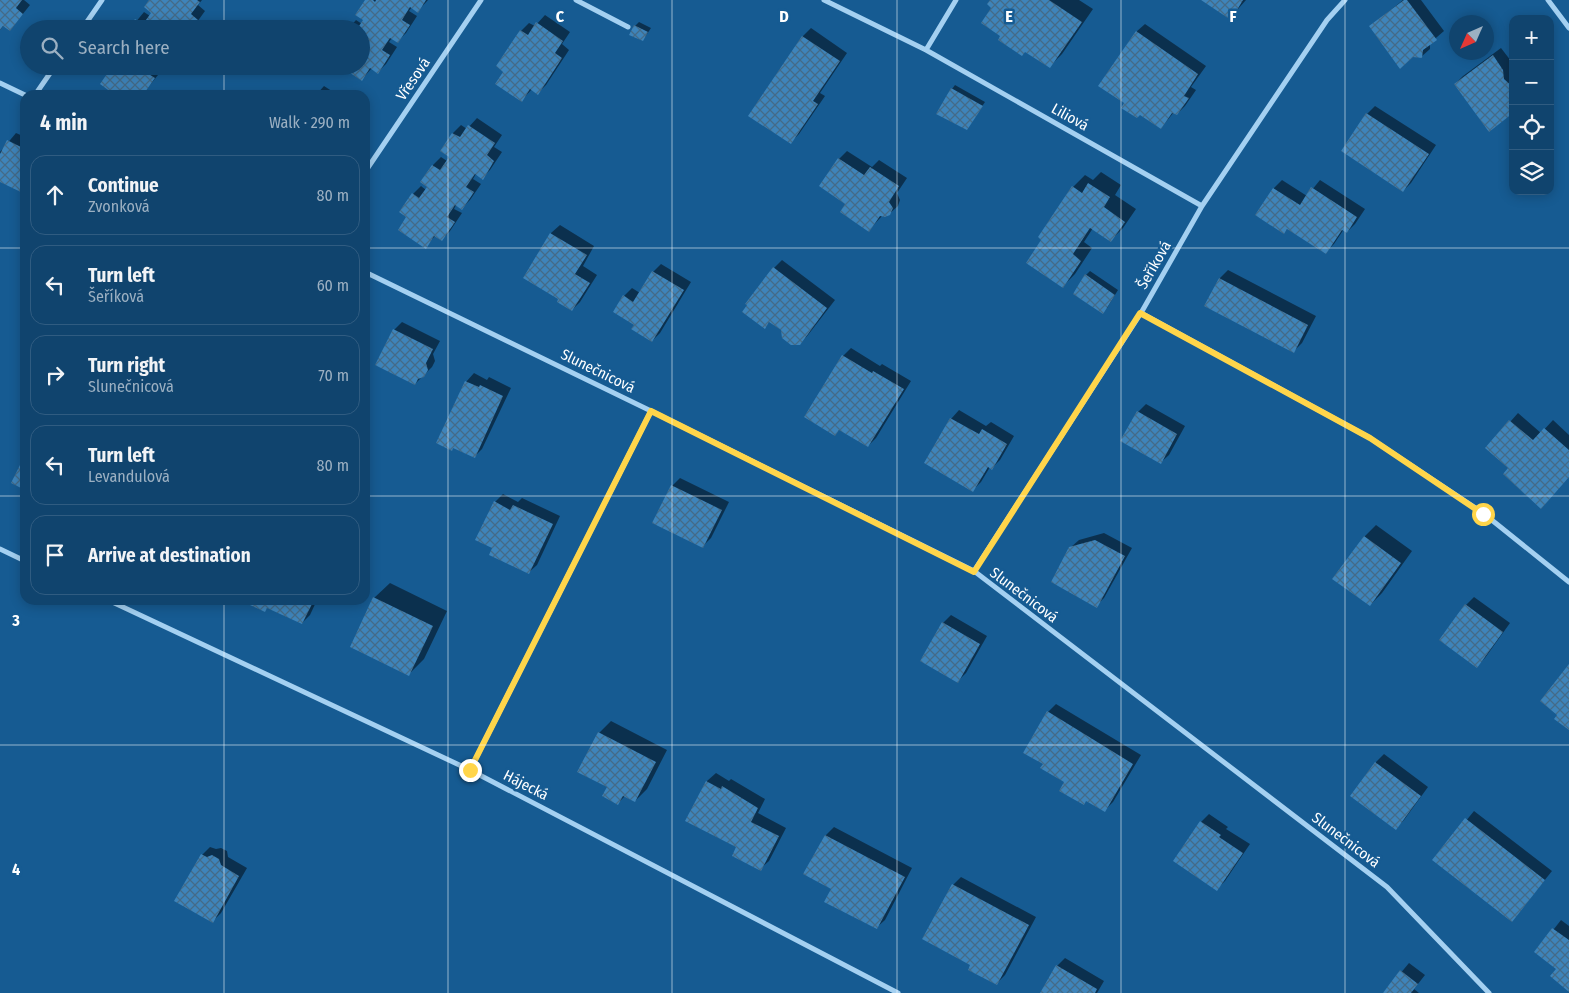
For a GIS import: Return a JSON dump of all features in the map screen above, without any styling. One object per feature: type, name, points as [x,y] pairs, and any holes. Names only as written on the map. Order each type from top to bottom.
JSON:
[{"type":"street","points":[[88,20],[102,0]]},
{"type":"street","name":"Vřesová","points":[[370,165],[481,0]]},
{"type":"street","points":[[576,0],[628,27]]},
{"type":"street","name":"Liliová","points":[[824,0],[926,50],[1202,206]]},
{"type":"street","points":[[926,50],[956,0]]},
{"type":"street","name":"Šeříková","points":[[974,572],[1140,313],[1202,206],[1327,20],[1345,0]]},
{"type":"street","points":[[1548,0],[1569,28]]},
{"type":"street","points":[[38,90],[49,75]]},
{"type":"street","points":[[0,83],[20,93]]},
{"type":"street","name":"Slunečnicová","points":[[370,274],[651,411],[974,572],[1387,887],[1489,993]]},
{"type":"street","points":[[1140,313],[1370,438],[1483,514],[1569,582]]},
{"type":"street","points":[[470,770],[651,411]]},
{"type":"street","points":[[0,549],[20,559]]},
{"type":"street","name":"Hájecká","points":[[119,605],[470,770],[898,993]]},
{"type":"building","points":[[0,0],[22,0],[16,8],[23,14],[10,31],[3,26],[0,30]]},
{"type":"building","points":[[149,0],[197,0],[200,2],[191,14],[198,20],[146,20],[151,13],[144,7]]},
{"type":"building","points":[[365,0],[373,0],[375,2],[376,0],[426,0],[418,13],[410,7],[402,20],[410,25],[398,43],[390,38],[382,50],[390,55],[378,74],[370,68],[370,20],[363,20],[355,15]]},
{"type":"building","points":[[990,0],[1049,0],[1082,22],[1050,68],[1025,52],[1022,56],[998,40],[1000,36],[981,23],[991,8],[987,4]]},
{"type":"building","points":[[1201,0],[1243,0],[1231,20]]},
{"type":"building","points":[[1404,0],[1407,0],[1437,40],[1423,50],[1422,58],[1413,57],[1400,69],[1369,26]]},
{"type":"building","points":[[536,22],[563,41],[555,53],[562,58],[538,95],[530,89],[522,102],[495,84],[503,72],[496,66],[520,30],[528,35]]},
{"type":"building","points":[[634,25],[648,32],[643,41],[629,35]]},
{"type":"building","points":[[1136,31],[1198,74],[1184,96],[1189,98],[1177,115],[1172,113],[1161,129],[1140,115],[1137,118],[1121,108],[1124,103],[1098,86]]},
{"type":"building","points":[[802,36],[840,61],[813,101],[818,104],[791,144],[748,116]]},
{"type":"building","points":[[1494,56],[1503,70],[1504,79],[1509,83],[1509,116],[1489,132],[1454,84],[1486,60],[1494,60]]},
{"type":"building","points":[[106,75],[150,75],[155,78],[147,90],[108,90],[100,84]]},
{"type":"building","points":[[353,75],[366,75],[362,81]]},
{"type":"building","points":[[951,88],[983,106],[967,130],[936,114]]},
{"type":"building","points":[[1366,113],[1429,154],[1403,192],[1341,151]]},
{"type":"building","points":[[468,125],[495,143],[487,155],[494,161],[483,180],[475,174],[466,187],[474,192],[462,210],[455,205],[447,217],[455,222],[442,241],[434,236],[426,249],[398,230],[406,217],[399,212],[412,193],[419,198],[427,187],[420,182],[432,165],[440,170],[449,157],[440,151],[452,133],[460,137]]},
{"type":"building","points":[[7,140],[20,146],[20,192],[0,182],[0,154]]},
{"type":"building","points":[[838,158],[864,175],[870,167],[899,186],[889,202],[893,208],[890,215],[880,216],[869,232],[840,212],[845,204],[819,186]]},
{"type":"building","points":[[1088,183],[1110,197],[1104,207],[1125,222],[1111,242],[1090,228],[1073,254],[1081,261],[1063,288],[1026,263],[1041,240],[1038,237],[1072,186],[1082,193]]},
{"type":"building","points":[[1311,187],[1357,217],[1347,233],[1342,230],[1326,254],[1287,229],[1284,234],[1255,215],[1273,188],[1300,205]]},
{"type":"building","points":[[550,233],[587,255],[575,274],[590,283],[572,311],[557,302],[558,299],[523,278]]},
{"type":"building","points":[[773,267],[827,308],[800,345],[791,345],[782,338],[781,330],[769,322],[765,329],[742,312],[747,305],[745,304]]},
{"type":"building","points":[[652,271],[684,290],[652,342],[631,329],[634,325],[613,312],[623,295],[633,302]]},
{"type":"building","points":[[1085,274],[1115,295],[1103,314],[1073,294]]},
{"type":"building","points":[[1219,278],[1308,325],[1294,353],[1204,306]]},
{"type":"building","points":[[393,329],[433,349],[426,363],[428,370],[424,377],[418,379],[415,385],[375,365]]},
{"type":"building","points":[[842,355],[904,389],[868,447],[839,430],[835,436],[804,417]]},
{"type":"building","points":[[465,381],[479,387],[480,385],[503,396],[475,458],[453,448],[452,451],[436,443]]},
{"type":"building","points":[[1137,411],[1177,434],[1161,464],[1120,441]]},
{"type":"building","points":[[950,418],[979,434],[982,429],[1007,444],[992,470],[988,467],[973,492],[924,463]]},
{"type":"building","points":[[1509,420],[1533,440],[1544,428],[1569,450],[1569,477],[1541,509],[1503,474],[1508,468],[1485,448]]},
{"type":"building","points":[[20,465],[20,488],[11,483]]},
{"type":"building","points":[[671,485],[722,510],[703,548],[652,523]]},
{"type":"building","points":[[494,501],[510,510],[513,505],[553,524],[529,574],[489,555],[492,548],[475,540]]},
{"type":"building","points":[[1364,536],[1401,563],[1370,606],[1332,579]]},
{"type":"building","points":[[1095,540],[1125,556],[1097,608],[1051,582],[1069,547]]},
{"type":"building","points":[[373,597],[433,626],[409,676],[350,647]]},
{"type":"building","points":[[1465,604],[1503,632],[1477,668],[1439,640]]},
{"type":"building","points":[[250,605],[312,605],[302,624],[267,608],[265,612]]},
{"type":"building","points":[[942,622],[980,644],[958,683],[920,661]]},
{"type":"building","points":[[1569,664],[1569,730],[1554,719],[1557,715],[1540,701]]},
{"type":"building","points":[[1047,711],[1133,764],[1105,812],[1086,801],[1084,805],[1059,791],[1064,782],[1040,768],[1043,764],[1023,753]]},
{"type":"building","points":[[598,732],[656,762],[635,802],[623,796],[618,805],[602,796],[607,787],[577,772]]},
{"type":"building","points":[[1375,762],[1421,796],[1396,830],[1350,796]]},
{"type":"building","points":[[706,781],[721,789],[722,786],[758,808],[751,822],[779,836],[761,871],[732,856],[736,847],[685,821]]},
{"type":"building","points":[[1465,818],[1545,880],[1512,922],[1432,860]]},
{"type":"building","points":[[1200,821],[1243,853],[1217,891],[1173,861]]},
{"type":"building","points":[[825,835],[905,877],[877,929],[824,902],[831,889],[803,874]]},
{"type":"building","points":[[201,854],[207,857],[212,855],[219,859],[221,865],[239,876],[213,923],[174,901]]},
{"type":"building","points":[[952,884],[1029,925],[997,985],[968,970],[970,965],[922,939]]},
{"type":"building","points":[[1552,928],[1569,940],[1569,992],[1550,976],[1556,969],[1534,952]]},
{"type":"building","points":[[1056,965],[1097,989],[1095,993],[1040,993]]},
{"type":"building","points":[[1400,970],[1418,984],[1411,993],[1383,993]]},
{"type":"route","points":[[470,770],[651,411],[974,572],[1140,313],[1370,438],[1483,514]]}]
